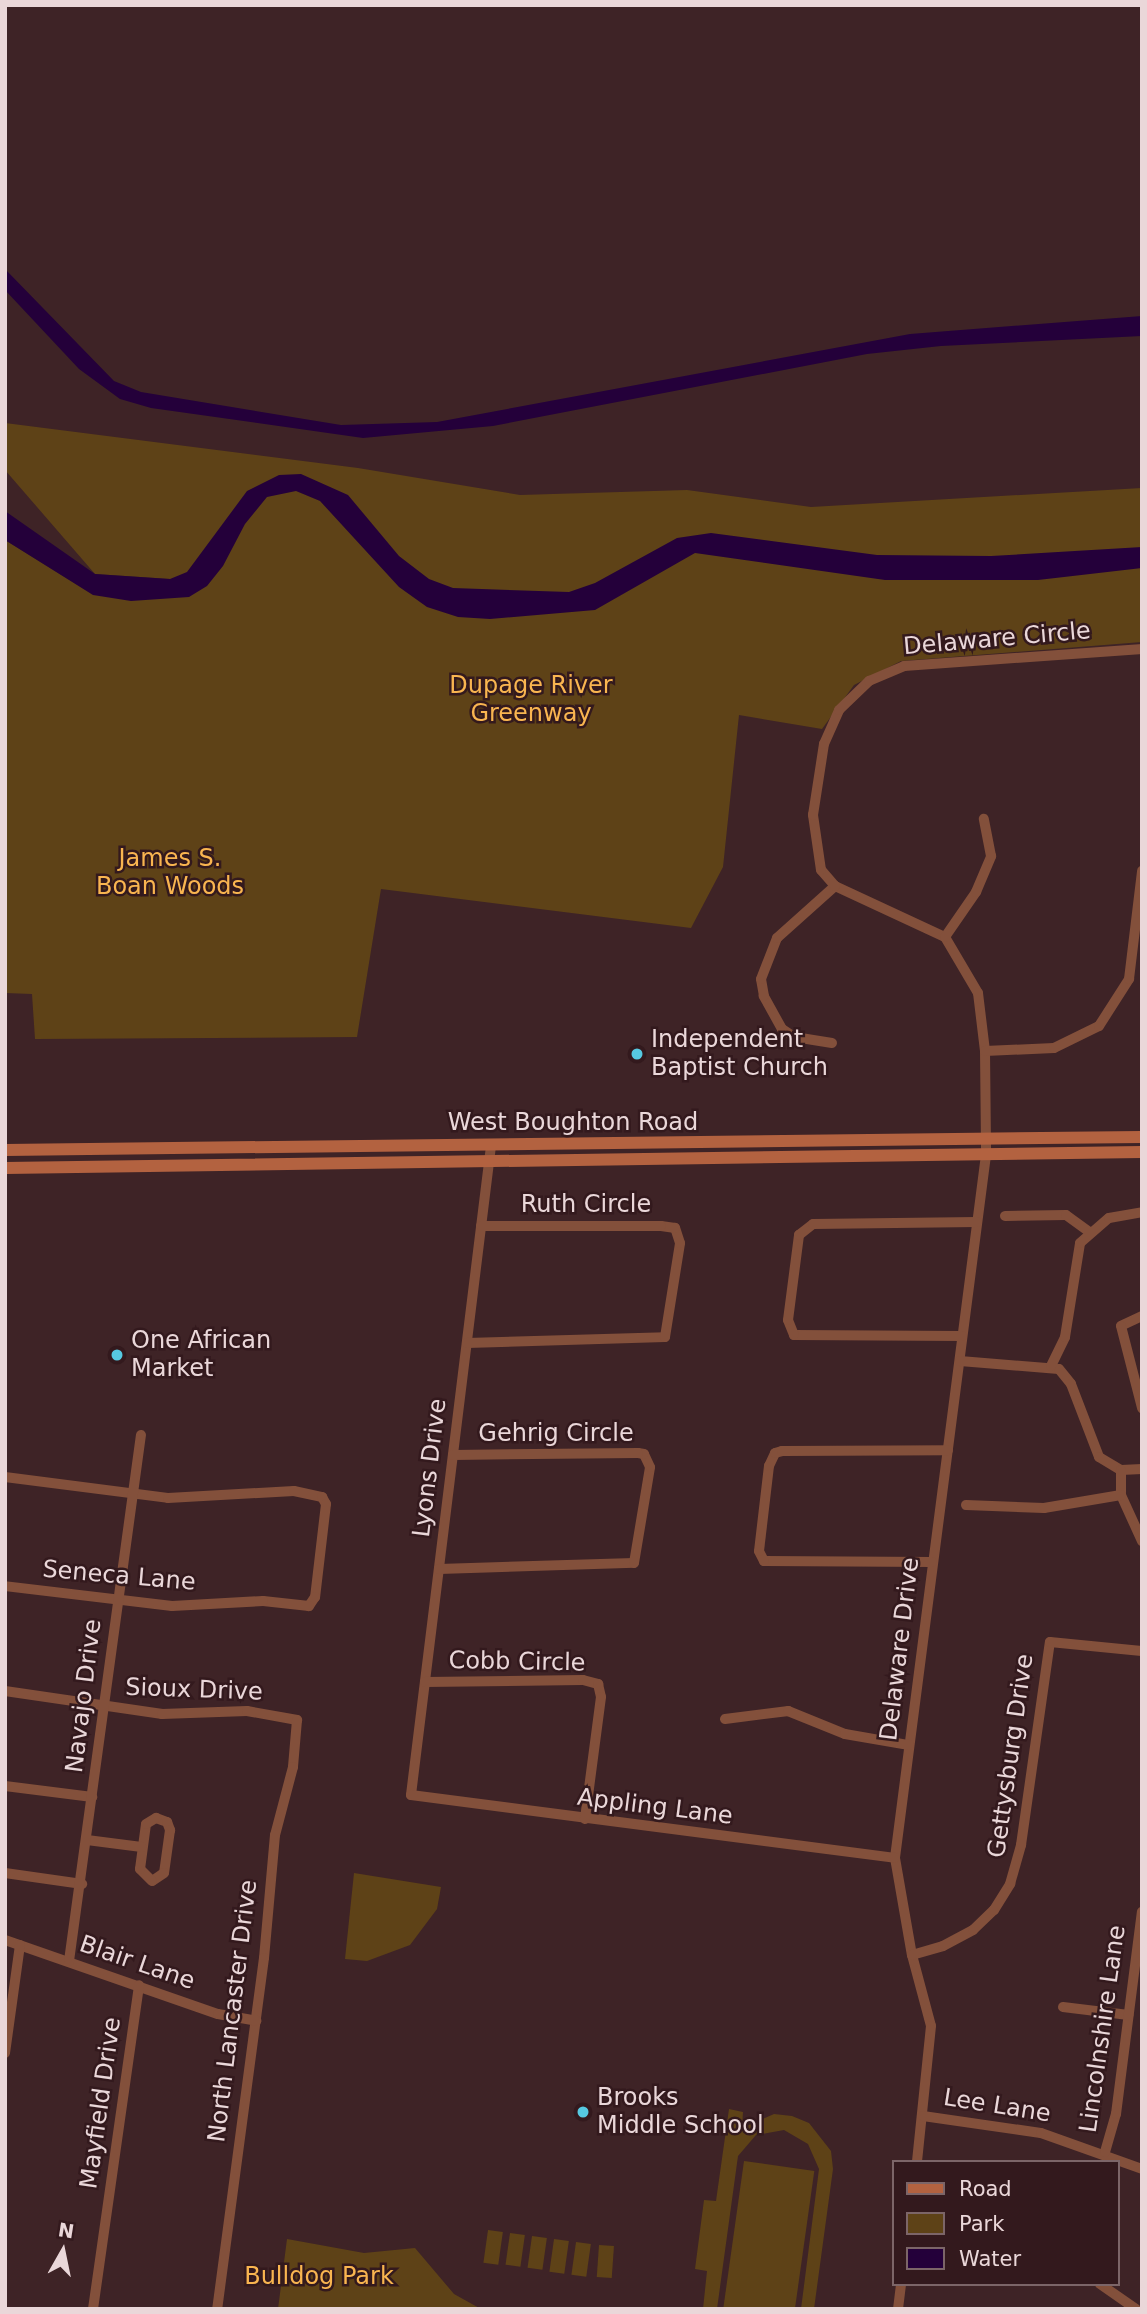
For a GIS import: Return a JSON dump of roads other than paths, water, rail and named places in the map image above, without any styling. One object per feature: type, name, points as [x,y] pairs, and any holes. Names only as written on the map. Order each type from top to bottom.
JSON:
[{"type":"main road","name":"West Boughton Road","points":[[5,1168],[411,1161],[598,1144],[1142,1137]]},
{"type":"main road","name":"West Boughton Road","points":[[5,1150],[414,1144],[490,1153],[595,1158],[1142,1152]]},
{"type":"street","name":"Delaware Circle","points":[[835,886],[821,870],[813,825],[815,801],[828,730],[861,687],[904,666],[1142,649]]},
{"type":"street","points":[[945,937],[976,892],[991,856],[984,819]]},
{"type":"street","points":[[985,1051],[1054,1048],[1099,1026],[1129,979],[1142,871]]},
{"type":"street","points":[[832,1043],[794,1037],[782,1029],[764,996],[761,978],[777,938],[835,886],[945,937],[978,993],[985,1051],[986,1140]]},
{"type":"street","name":"Delaware Drive","points":[[917,2160],[931,2026],[912,1955],[895,1858],[986,1140]]},
{"type":"street","points":[[411,1161],[414,1144]]},
{"type":"street","points":[[595,1158],[598,1144]]},
{"type":"street","name":"Lyons Drive","points":[[411,1795],[490,1153]]},
{"type":"street","points":[[1051,1366],[1065,1337],[1075,1261],[1089,1232],[1109,1218],[1142,1212]]},
{"type":"street","points":[[1005,1216],[1066,1215],[1089,1232]]},
{"type":"street","points":[[962,1336],[794,1335],[788,1320],[799,1235],[813,1224],[977,1222]]},
{"type":"street","name":"Ruth Circle","points":[[467,1343],[665,1337],[680,1243],[677,1230],[670,1226],[481,1226]]},
{"type":"street","points":[[1142,1316],[1121,1326],[1142,1408]]},
{"type":"street","points":[[960,1361],[1051,1366],[1066,1374],[1099,1457],[1121,1470],[1142,1469]]},
{"type":"street","name":"Navajo Drive","points":[[69,1961],[82,1884],[141,1435]]},
{"type":"street","points":[[932,1562],[764,1561],[759,1551],[769,1466],[775,1453],[782,1451],[948,1450]]},
{"type":"street","name":"Gehrig Circle","points":[[439,1569],[634,1563],[650,1467],[644,1454],[638,1452],[453,1455]]},
{"type":"street","points":[[1121,1470],[1121,1495],[1142,1541]]},
{"type":"street","points":[[5,1477],[132,1494]]},
{"type":"street","name":"Seneca Lane","points":[[6,1586],[172,1606],[262,1601],[312,1605],[326,1512],[322,1497],[294,1491],[168,1498],[132,1494]]},
{"type":"street","points":[[966,1505],[1044,1508],[1121,1495]]},
{"type":"street","points":[[5,1592],[6,1586]]},
{"type":"street","name":"Gettysburg Drive","points":[[912,1955],[943,1946],[973,1930],[995,1910],[1010,1884],[1021,1845],[1050,1642],[1142,1651]]},
{"type":"street","name":"Cobb Circle","points":[[425,1682],[583,1680],[598,1684],[601,1697],[585,1819]]},
{"type":"street","name":"Sioux Drive","points":[[5,1691],[105,1708],[162,1714],[247,1711],[297,1720]]},
{"type":"street","points":[[726,1719],[788,1711],[853,1737],[909,1745]]},
{"type":"street","name":"North Lancaster Drive","points":[[217,2309],[256,2021],[275,1835],[293,1767],[297,1720]]},
{"type":"street","points":[[5,1786],[92,1797]]},
{"type":"street","name":"Appling Lane","points":[[411,1795],[895,1858]]},
{"type":"street","points":[[156,1818],[167,1822],[164,1873],[156,1881],[141,1873],[142,1847],[149,1821],[156,1818]]},
{"type":"street","points":[[87,1840],[142,1847]]},
{"type":"street","points":[[5,1873],[82,1884]]},
{"type":"street","name":"Lincolnshire Lane","points":[[1105,2152],[1116,2114],[1142,1912]]},
{"type":"street","name":"Blair Lane","points":[[5,1940],[218,2014],[256,2021]]},
{"type":"street","points":[[5,2053],[20,1945]]},
{"type":"street","name":"Mayfield Drive","points":[[93,2309],[139,1985]]},
{"type":"street","points":[[1063,2007],[1129,2015]]},
{"type":"street","name":"Lee Lane","points":[[923,2116],[1026,2130],[1105,2152],[1142,2169]]},
{"type":"street","points":[[898,2309],[901,2286]]},
{"type":"street","points":[[1103,2286],[1136,2309]]},
{"type":"water","points":[[5,269],[114,381],[141,392],[341,425],[437,422],[910,334],[1142,316],[1142,336],[941,346],[867,354],[493,426],[363,438],[151,408],[120,399],[79,369],[5,290]]},
{"type":"water","points":[[301,474],[348,495],[399,556],[429,579],[453,588],[569,592],[595,583],[677,538],[711,533],[877,555],[991,556],[1142,547],[1142,568],[1038,580],[885,580],[695,553],[595,610],[490,619],[458,617],[427,607],[399,587],[320,501],[296,491],[267,497],[245,524],[223,566],[207,586],[189,597],[131,601],[93,595],[5,540],[5,511],[95,574],[170,579],[187,572],[247,491],[279,475]]},
{"type":"place","name":"Independent Baptist Church","points":[[637,1054]]},
{"type":"place","name":"One African Market","points":[[117,1355]]},
{"type":"place","name":"Brooks Middle School","points":[[583,2112]]},
{"type":"park label","name":"Dupage River Greenway","points":[[531,700]]},
{"type":"park label","name":"James S. Boan Woods","points":[[170,873]]},
{"type":"park label","name":"Bulldog Park","points":[[319,2277]]}]
